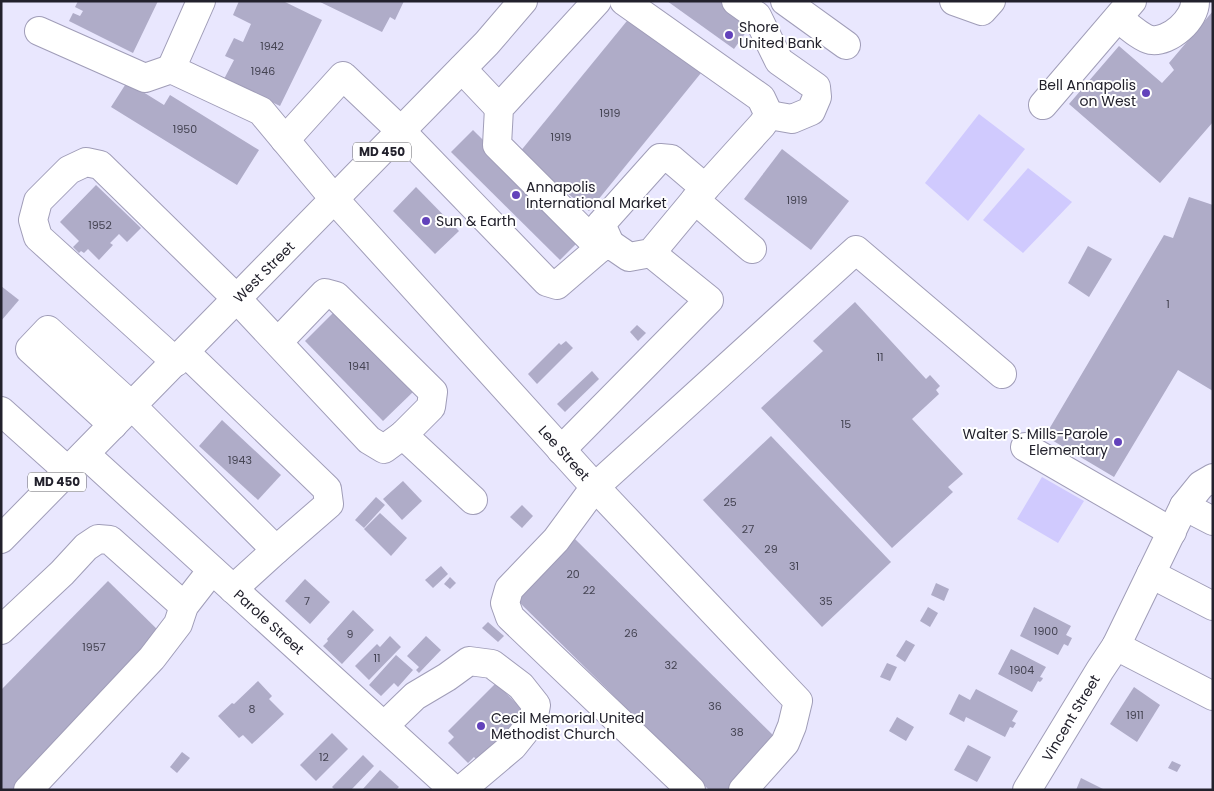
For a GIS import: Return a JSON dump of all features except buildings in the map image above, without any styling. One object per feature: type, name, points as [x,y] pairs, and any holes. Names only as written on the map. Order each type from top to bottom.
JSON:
[{"type":"street","points":[[39,30],[145,78],[171,69],[201,1]]},
{"type":"street","points":[[597,1],[499,108],[497,145],[605,246],[630,257],[651,253],[769,115]]},
{"type":"street","points":[[624,1],[761,98],[769,115]]},
{"type":"street","points":[[736,1],[757,16],[779,61],[816,87],[817,97],[811,111],[792,119],[769,115]]},
{"type":"street","points":[[785,1],[846,45]]},
{"type":"street","points":[[954,1],[982,11],[991,1]]},
{"type":"street","points":[[1044,105],[1125,10],[1132,29],[1151,40],[1169,36],[1185,24],[1195,6],[1195,1]]},
{"type":"street","name":"West Street","points":[[2,536],[402,132],[487,43],[520,2]]},
{"type":"street","name":"Lee Street","points":[[171,69],[261,111],[336,200],[561,450],[798,701],[792,726],[785,743],[743,790]]},
{"type":"street","points":[[462,69],[499,108]]},
{"type":"street","points":[[285,140],[343,76],[402,132],[546,282],[558,285],[605,246]]},
{"type":"street","points":[[605,246],[601,224],[660,158],[670,158],[700,194],[752,250]]},
{"type":"street","points":[[233,588],[329,504],[327,489],[180,357],[38,237],[32,220],[38,202],[69,170],[86,162],[100,165],[237,299],[369,440],[384,449],[403,435],[431,407],[433,392],[336,296],[324,293],[278,342]]},
{"type":"street","points":[[691,790],[510,617],[505,603],[509,589],[556,540],[595,487],[856,250],[1002,374]]},
{"type":"street","points":[[561,450],[709,300],[651,253]]},
{"type":"street","points":[[113,425],[30,348],[48,330],[132,406],[276,550]]},
{"type":"street","name":"Parole Street","points":[[1,411],[76,462],[212,570],[454,790]]},
{"type":"street","points":[[403,435],[473,500]]},
{"type":"street","points":[[1025,448],[1172,532]]},
{"type":"street","name":"Vincent Street","points":[[1026,790],[1116,646],[1184,506],[1201,484],[1213,478]]},
{"type":"street","points":[[1184,506],[1213,521]]},
{"type":"street","points":[[1,630],[62,573],[86,547],[98,539],[110,540],[184,606]]},
{"type":"street","points":[[28,790],[152,658],[178,624],[184,606],[212,570]]},
{"type":"street","points":[[1151,574],[1213,606]]},
{"type":"street","points":[[1116,646],[1213,696]]},
{"type":"street","points":[[384,726],[415,696],[469,661],[492,664],[521,686],[536,705],[533,721],[513,746],[461,790]]},
{"type":"shaded area","points":[[979,114],[1025,149],[968,221],[925,183]]},
{"type":"shaded area","points":[[1028,168],[1072,202],[1023,253],[983,220]]},
{"type":"shaded area","points":[[1042,477],[1084,501],[1058,543],[1017,519]]},
{"type":"place","name":"Shore United Bank","points":[[729,35]]},
{"type":"place","name":"Bell Annapolis on West","points":[[1146,93]]},
{"type":"place","name":"Annapolis International Market","points":[[516,195]]},
{"type":"place","name":"Sun & Earth","points":[[426,221]]},
{"type":"place","name":"Walter S. Mills-Parole Elementary","points":[[1118,442]]},
{"type":"place","name":"Cecil Memorial United Methodist Church","points":[[481,726]]}]
